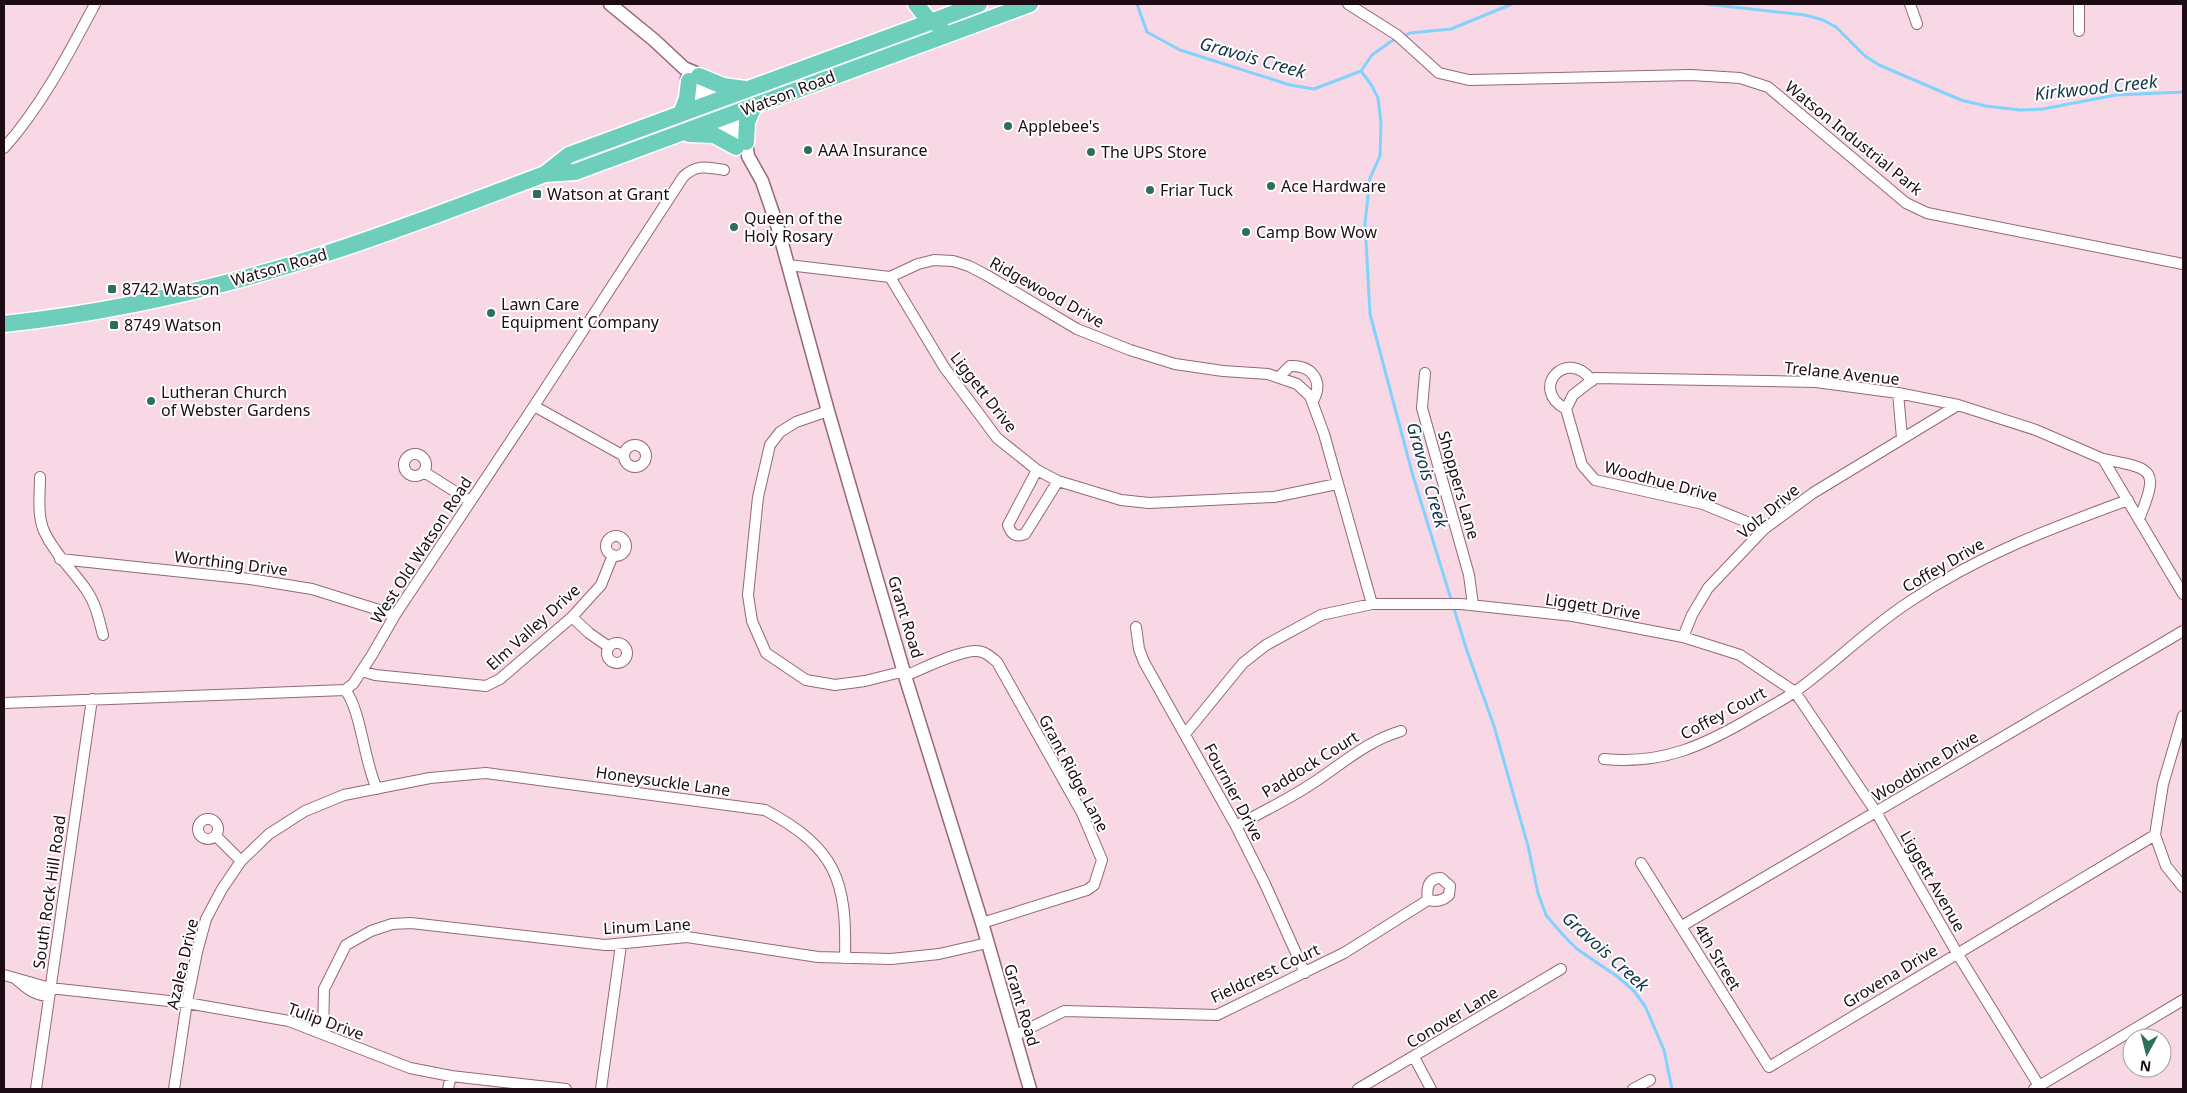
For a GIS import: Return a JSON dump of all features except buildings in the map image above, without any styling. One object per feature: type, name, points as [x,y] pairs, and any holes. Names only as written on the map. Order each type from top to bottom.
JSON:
[{"type":"main road","points":[[911,29],[914,4],[944,25]]},
{"type":"main road","points":[[921,4],[944,25]]},
{"type":"main road","name":"Watson Road","points":[[4,324],[124,305],[255,275],[347,246],[545,174],[575,172],[754,106],[944,25],[979,4]]},
{"type":"main road","name":"Watson Road","points":[[545,174],[569,155],[911,29],[944,25],[1030,4]]},
{"type":"main road","points":[[681,114],[688,98],[690,75],[723,86],[747,90]]},
{"type":"main road","points":[[681,133],[714,135],[743,148],[747,122],[754,106]]},
{"type":"street","points":[[4,148],[17,134],[70,52],[95,4]]},
{"type":"street","name":"Grant Road","points":[[610,4],[654,40],[690,75],[714,102],[762,181],[788,265],[828,411],[905,673],[982,924],[1030,1089]]},
{"type":"street","name":"Watson Industrial Park","points":[[1348,4],[1401,39],[1439,73],[1469,80],[1691,75],[1740,78],[1768,87],[1906,204],[1927,213],[2183,264]]},
{"type":"street","points":[[1910,4],[1917,24]]},
{"type":"street","points":[[2079,4],[2079,31]]},
{"type":"street","name":"West Old Watson Road","points":[[345,690],[353,684],[362,671],[395,615],[683,177],[690,170],[702,166],[724,170]]},
{"type":"street","name":"Ridgewood Drive","points":[[890,277],[918,264],[934,260],[953,261],[982,273],[1077,329],[1130,350],[1175,364],[1223,371],[1268,374],[1280,376],[1297,384],[1313,401],[1372,604]]},
{"type":"street","points":[[788,265],[890,277]]},
{"type":"street","name":"Liggett Drive","points":[[890,277],[944,367],[997,438],[1037,470],[1058,481],[1121,500],[1149,503],[1274,497],[1337,484]]},
{"type":"street","name":"Ridgewood Drive","points":[[1280,376],[1290,366],[1299,366],[1308,370],[1316,378],[1318,392],[1313,401]]},
{"type":"street","name":"Woodhue Drive","points":[[1592,381],[1586,372],[1576,367],[1565,368],[1556,372],[1550,388],[1550,394],[1554,401],[1566,409],[1582,465],[1595,480],[1703,504],[1764,529]]},
{"type":"street","name":"Shoppers Lane","points":[[1425,373],[1422,408],[1469,575],[1473,605]]},
{"type":"street","name":"Trelane Avenue","points":[[1592,381],[1595,378],[1816,382],[1898,393],[1958,405],[2036,430],[2103,459],[2141,466],[2149,473],[2151,482],[2150,493],[2139,519]]},
{"type":"street","points":[[1566,409],[1573,395],[1592,381]]},
{"type":"street","points":[[1898,393],[1902,438]]},
{"type":"street","name":"Volz Drive","points":[[1683,637],[1692,615],[1708,588],[1764,529],[1813,493],[1958,405]]},
{"type":"street","points":[[534,406],[624,456]]},
{"type":"street","name":"Grant Ridge Lane","points":[[828,411],[796,422],[780,432],[770,445],[758,497],[748,595],[752,621],[766,653],[806,680],[835,685],[905,673],[961,654],[976,651],[986,653],[997,662],[1082,813],[1102,860],[1094,885],[1086,890],[982,924]]},
{"type":"street","points":[[2103,459],[2183,594]]},
{"type":"street","points":[[1037,470],[1008,525],[1010,532],[1014,535],[1020,536],[1025,534],[1058,481]]},
{"type":"street","points":[[424,472],[470,501]]},
{"type":"street","points":[[40,477],[40,512],[44,530],[60,560],[87,590],[94,604],[103,635]]},
{"type":"street","name":"Coffey Drive","points":[[1795,692],[1908,602],[1972,562],[2038,532],[2128,500]]},
{"type":"street","name":"Elm Valley Drive","points":[[362,671],[375,675],[486,686],[500,679],[572,617],[601,585],[613,555]]},
{"type":"street","name":"Worthing Drive","points":[[60,560],[250,579],[312,589],[395,615]]},
{"type":"street","name":"Liggett Drive","points":[[1185,734],[1243,663],[1266,645],[1321,615],[1372,604],[1440,603],[1473,605],[1574,616],[1683,637],[1740,655],[1795,692]]},
{"type":"street","points":[[572,617],[589,633],[610,647]]},
{"type":"street","name":"Fournier Drive","points":[[1136,628],[1139,649],[1144,662],[1236,826],[1265,884],[1305,973]]},
{"type":"street","name":"Woodbine Drive","points":[[1682,926],[2183,631]]},
{"type":"street","points":[[4,703],[345,690],[354,706],[371,776],[377,789]]},
{"type":"street","name":"Coffey Court","points":[[1604,759],[1621,761],[1650,759],[1680,753],[1714,738],[1795,692]]},
{"type":"street","name":"Liggett Avenue","points":[[1795,692],[1876,812],[1957,954],[2038,1088]]},
{"type":"street","name":"South Rock Hill Road","points":[[36,1089],[92,700]]},
{"type":"street","points":[[2183,716],[2163,784],[2155,835],[2166,866],[2183,887]]},
{"type":"street","name":"Paddock Court","points":[[1236,826],[1312,784],[1368,744],[1384,736],[1401,731]]},
{"type":"street","name":"Honeysuckle Lane","points":[[377,789],[430,778],[486,773],[766,810],[789,822],[809,838],[825,856],[837,877],[844,898],[845,958]]},
{"type":"street","name":"Azalea Drive","points":[[174,1089],[197,952],[206,920],[222,889],[241,861],[270,834],[305,811],[344,795],[377,789]]},
{"type":"street","name":"Grovena Drive","points":[[1769,1067],[2155,835]]},
{"type":"street","points":[[216,836],[241,861]]},
{"type":"street","name":"4th Street","points":[[1641,864],[1682,926],[1769,1067]]},
{"type":"street","name":"Fieldcrest Court","points":[[1014,1036],[1064,1012],[1217,1015],[1344,953],[1428,900]]},
{"type":"street","name":"Linum Lane","points":[[324,1034],[324,989],[346,945],[371,931],[392,924],[412,923],[605,945],[687,938],[818,957],[891,960],[939,954],[987,944]]},
{"type":"street","points":[[601,1089],[621,945]]},
{"type":"street","name":"Conover Lane","points":[[1358,1089],[1561,970]]},
{"type":"street","name":"Tulip Drive","points":[[4,975],[49,992],[187,1003],[289,1021],[410,1068],[451,1076],[566,1089]]},
{"type":"street","points":[[2038,1088],[2183,1000]]},
{"type":"street","points":[[1414,1057],[1431,1089]]},
{"type":"street","points":[[448,1089],[451,1076]]},
{"type":"street","points":[[1633,1089],[1650,1080]]},
{"type":"waterway","name":"Gravois Creek","points":[[1137,4],[1147,32],[1180,50],[1290,85],[1314,89],[1361,71],[1378,98],[1381,123],[1380,156],[1370,178],[1365,223],[1370,314],[1413,476],[1467,651],[1494,726],[1528,846],[1538,893],[1546,915],[1577,949],[1618,977],[1634,991],[1645,1006],[1664,1050],[1672,1089]]},
{"type":"waterway","name":"Kirkwood Creek","points":[[1361,71],[1372,55],[1390,42],[1410,33],[1451,29],[1512,4]]},
{"type":"waterway","name":"Kirkwood Creek","points":[[1706,4],[1805,15],[1823,20],[1836,27],[1865,56],[1879,65],[1961,100],[1986,106],[2020,110],[2043,109],[2116,95],[2183,92]]},
{"type":"place","name":"Applebee's","points":[[1008,126]]},
{"type":"place","name":"AAA Insurance","points":[[808,150]]},
{"type":"place","name":"The UPS Store","points":[[1091,152]]},
{"type":"place","name":"Ace Hardware","points":[[1271,186]]},
{"type":"place","name":"Friar Tuck","points":[[1150,190]]},
{"type":"place","name":"Watson at Grant","points":[[537,194]]},
{"type":"place","name":"Queen of the Holy Rosary","points":[[734,227]]},
{"type":"place","name":"Camp Bow Wow","points":[[1246,232]]},
{"type":"place","name":"8742 Watson","points":[[112,289]]},
{"type":"place","name":"Lawn Care Equipment Company","points":[[491,313]]},
{"type":"place","name":"8749 Watson","points":[[114,325]]},
{"type":"place","name":"Lutheran Church of Webster Gardens","points":[[151,401]]}]
